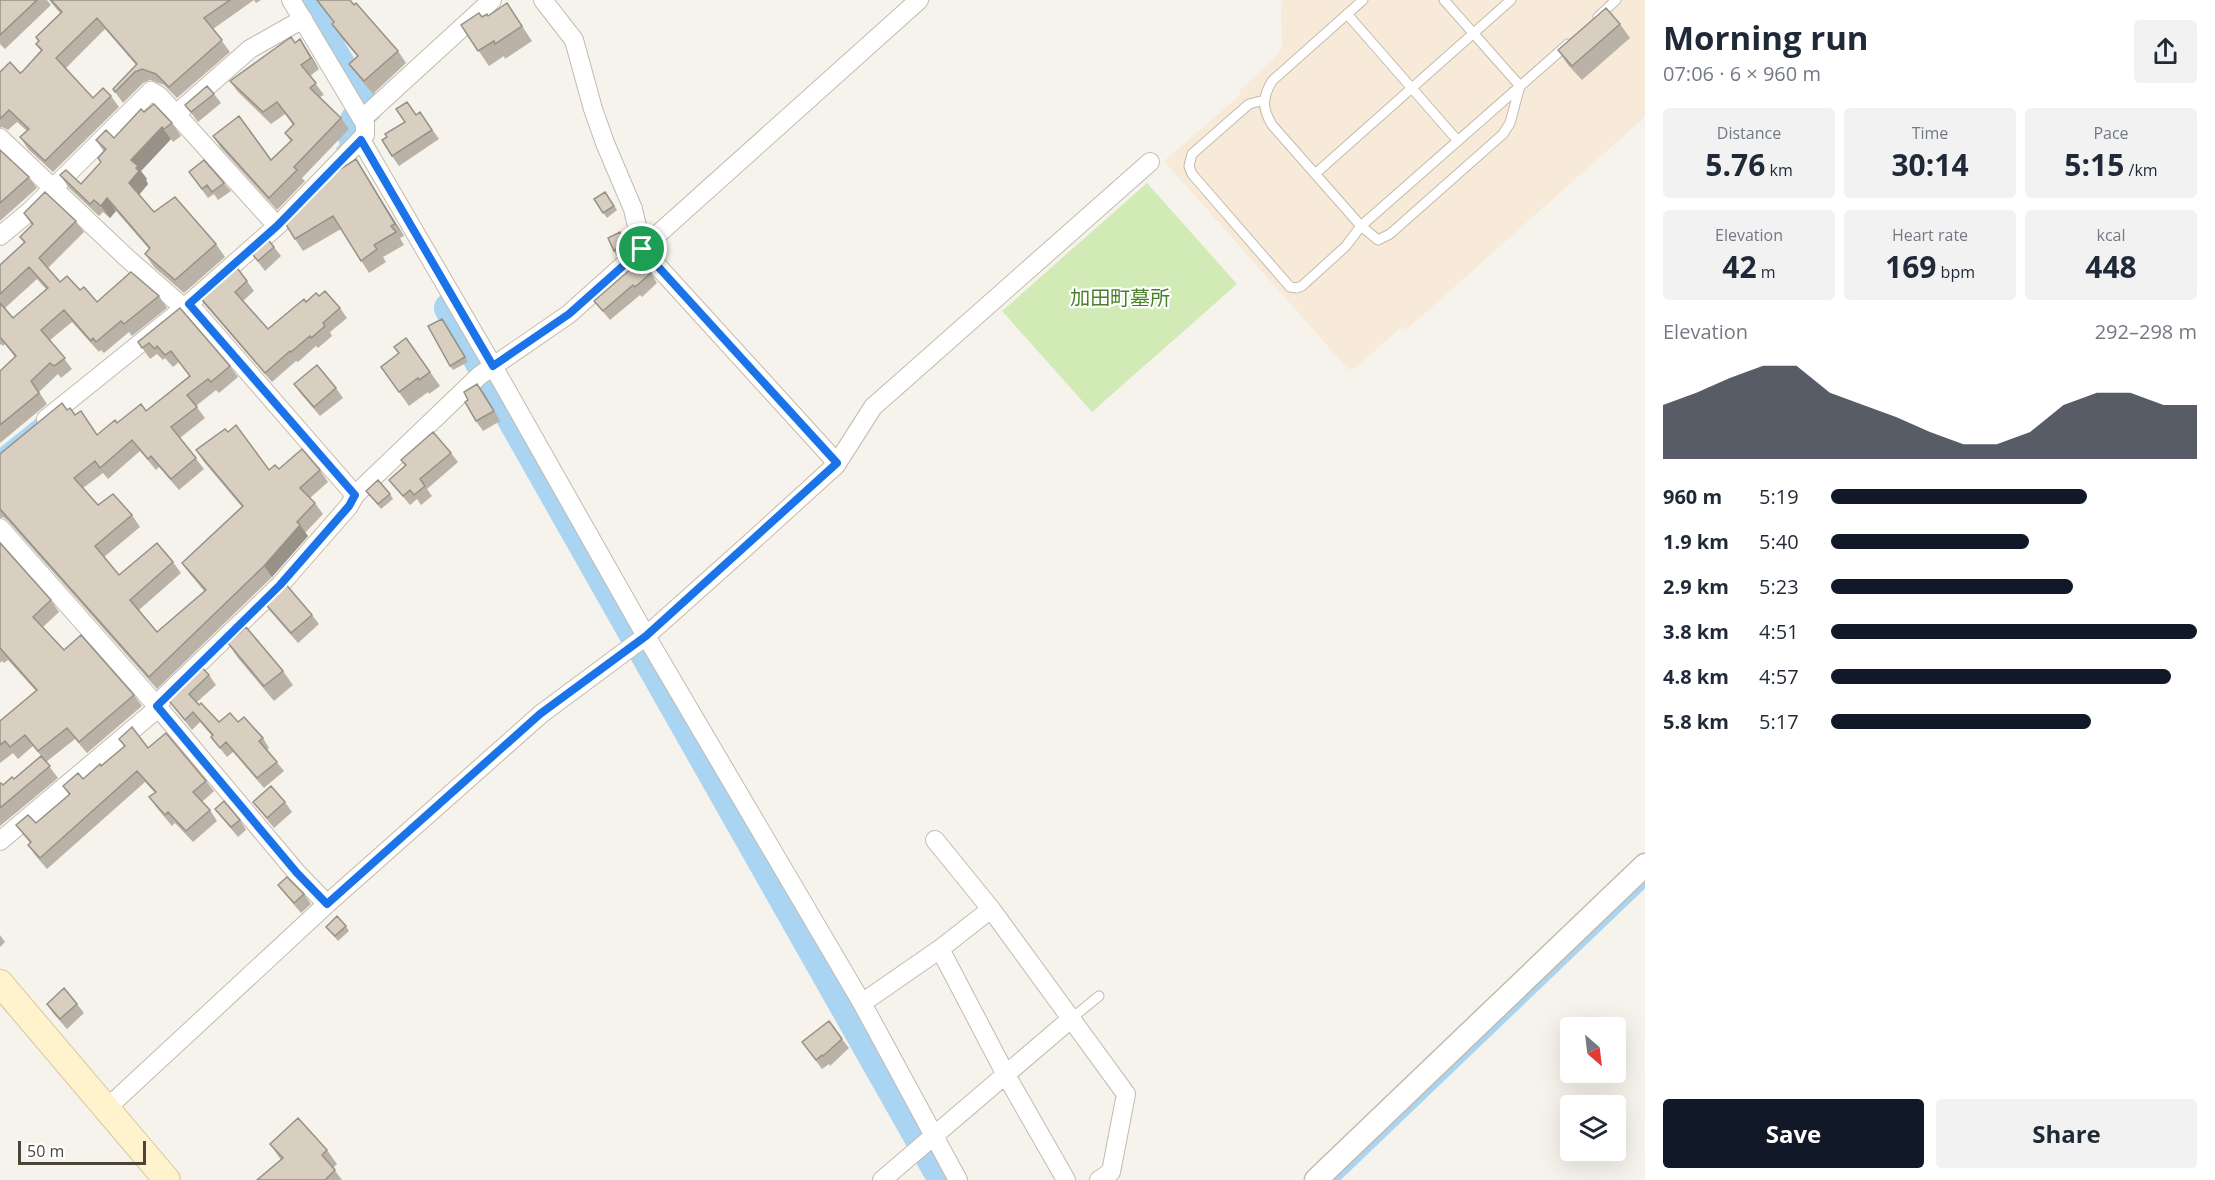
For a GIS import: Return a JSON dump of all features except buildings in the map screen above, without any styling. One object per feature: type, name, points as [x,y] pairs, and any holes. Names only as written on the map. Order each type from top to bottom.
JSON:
[{"type":"main road","points":[[0,983],[167,1180]]},
{"type":"street","points":[[31,431],[187,306],[277,226],[365,135],[365,124],[291,0]]},
{"type":"street","points":[[362,119],[492,0]]},
{"type":"street","points":[[543,0],[574,40],[593,109],[633,209],[642,249],[837,463]]},
{"type":"street","points":[[0,841],[151,714],[280,585],[349,506],[355,495],[488,370],[569,314],[919,0]]},
{"type":"street","points":[[176,114],[250,49],[303,19]]},
{"type":"street","points":[[0,236],[30,211],[151,91],[176,114],[277,226]]},
{"type":"street","points":[[0,138],[52,188],[187,306],[355,495]]},
{"type":"street","points":[[361,140],[640,640],[862,1003],[926,1142],[958,1180]]},
{"type":"street","points":[[107,1108],[327,904],[540,714],[640,640],[837,463],[873,407],[1150,162]]},
{"type":"street","points":[[0,528],[157,706],[297,873],[327,904]]},
{"type":"street","points":[[935,840],[991,909],[1126,1094],[1111,1173],[1099,1180]]},
{"type":"street","points":[[1316,1180],[1645,865]]},
{"type":"street","points":[[862,1003],[991,909]]},
{"type":"street","points":[[940,948],[1006,1075],[1066,1180]]},
{"type":"street","points":[[882,1180],[1072,1018]]},
{"type":"lane","points":[[1363,0],[1272,81],[1267,89],[1264,112],[1272,125],[1361,226],[1378,240],[1390,234],[1503,134],[1510,123],[1520,86]]},
{"type":"lane","points":[[1444,0],[1520,86]]},
{"type":"lane","points":[[1315,174],[1511,0]]},
{"type":"lane","points":[[1587,27],[1612,2]]},
{"type":"lane","points":[[1347,14],[1458,141]]},
{"type":"lane","points":[[1265,100],[1249,104],[1192,154],[1189,166],[1192,174],[1290,287],[1297,288],[1346,246],[1361,226],[1578,34]]},
{"type":"lane","points":[[1072,1018],[1099,996]]},
{"type":"shaded area","points":[[1283,0],[1645,0],[1645,117],[1406,330],[1402,326],[1355,369],[1348,369],[1164,161],[1238,97],[1241,89],[1275,58],[1282,47],[1281,5]]},
{"type":"green space","name":"加田町墓所","points":[[1147,183],[1237,284],[1092,412],[1002,311]]},
{"type":"waterway","points":[[302,0],[367,109]]},
{"type":"waterway","points":[[352,135],[355,120]]},
{"type":"waterway","points":[[339,149],[352,131]]},
{"type":"waterway","points":[[449,308],[943,1180]]},
{"type":"waterway","points":[[0,451],[41,418]]},
{"type":"waterway","points":[[1337,1180],[1645,885]]},
{"type":"route","points":[[361,140],[493,366],[569,314],[642,249],[837,463],[646,636],[540,714],[327,904],[297,873],[157,706],[280,585],[349,506],[355,495],[189,304],[277,226],[361,140]]}]
